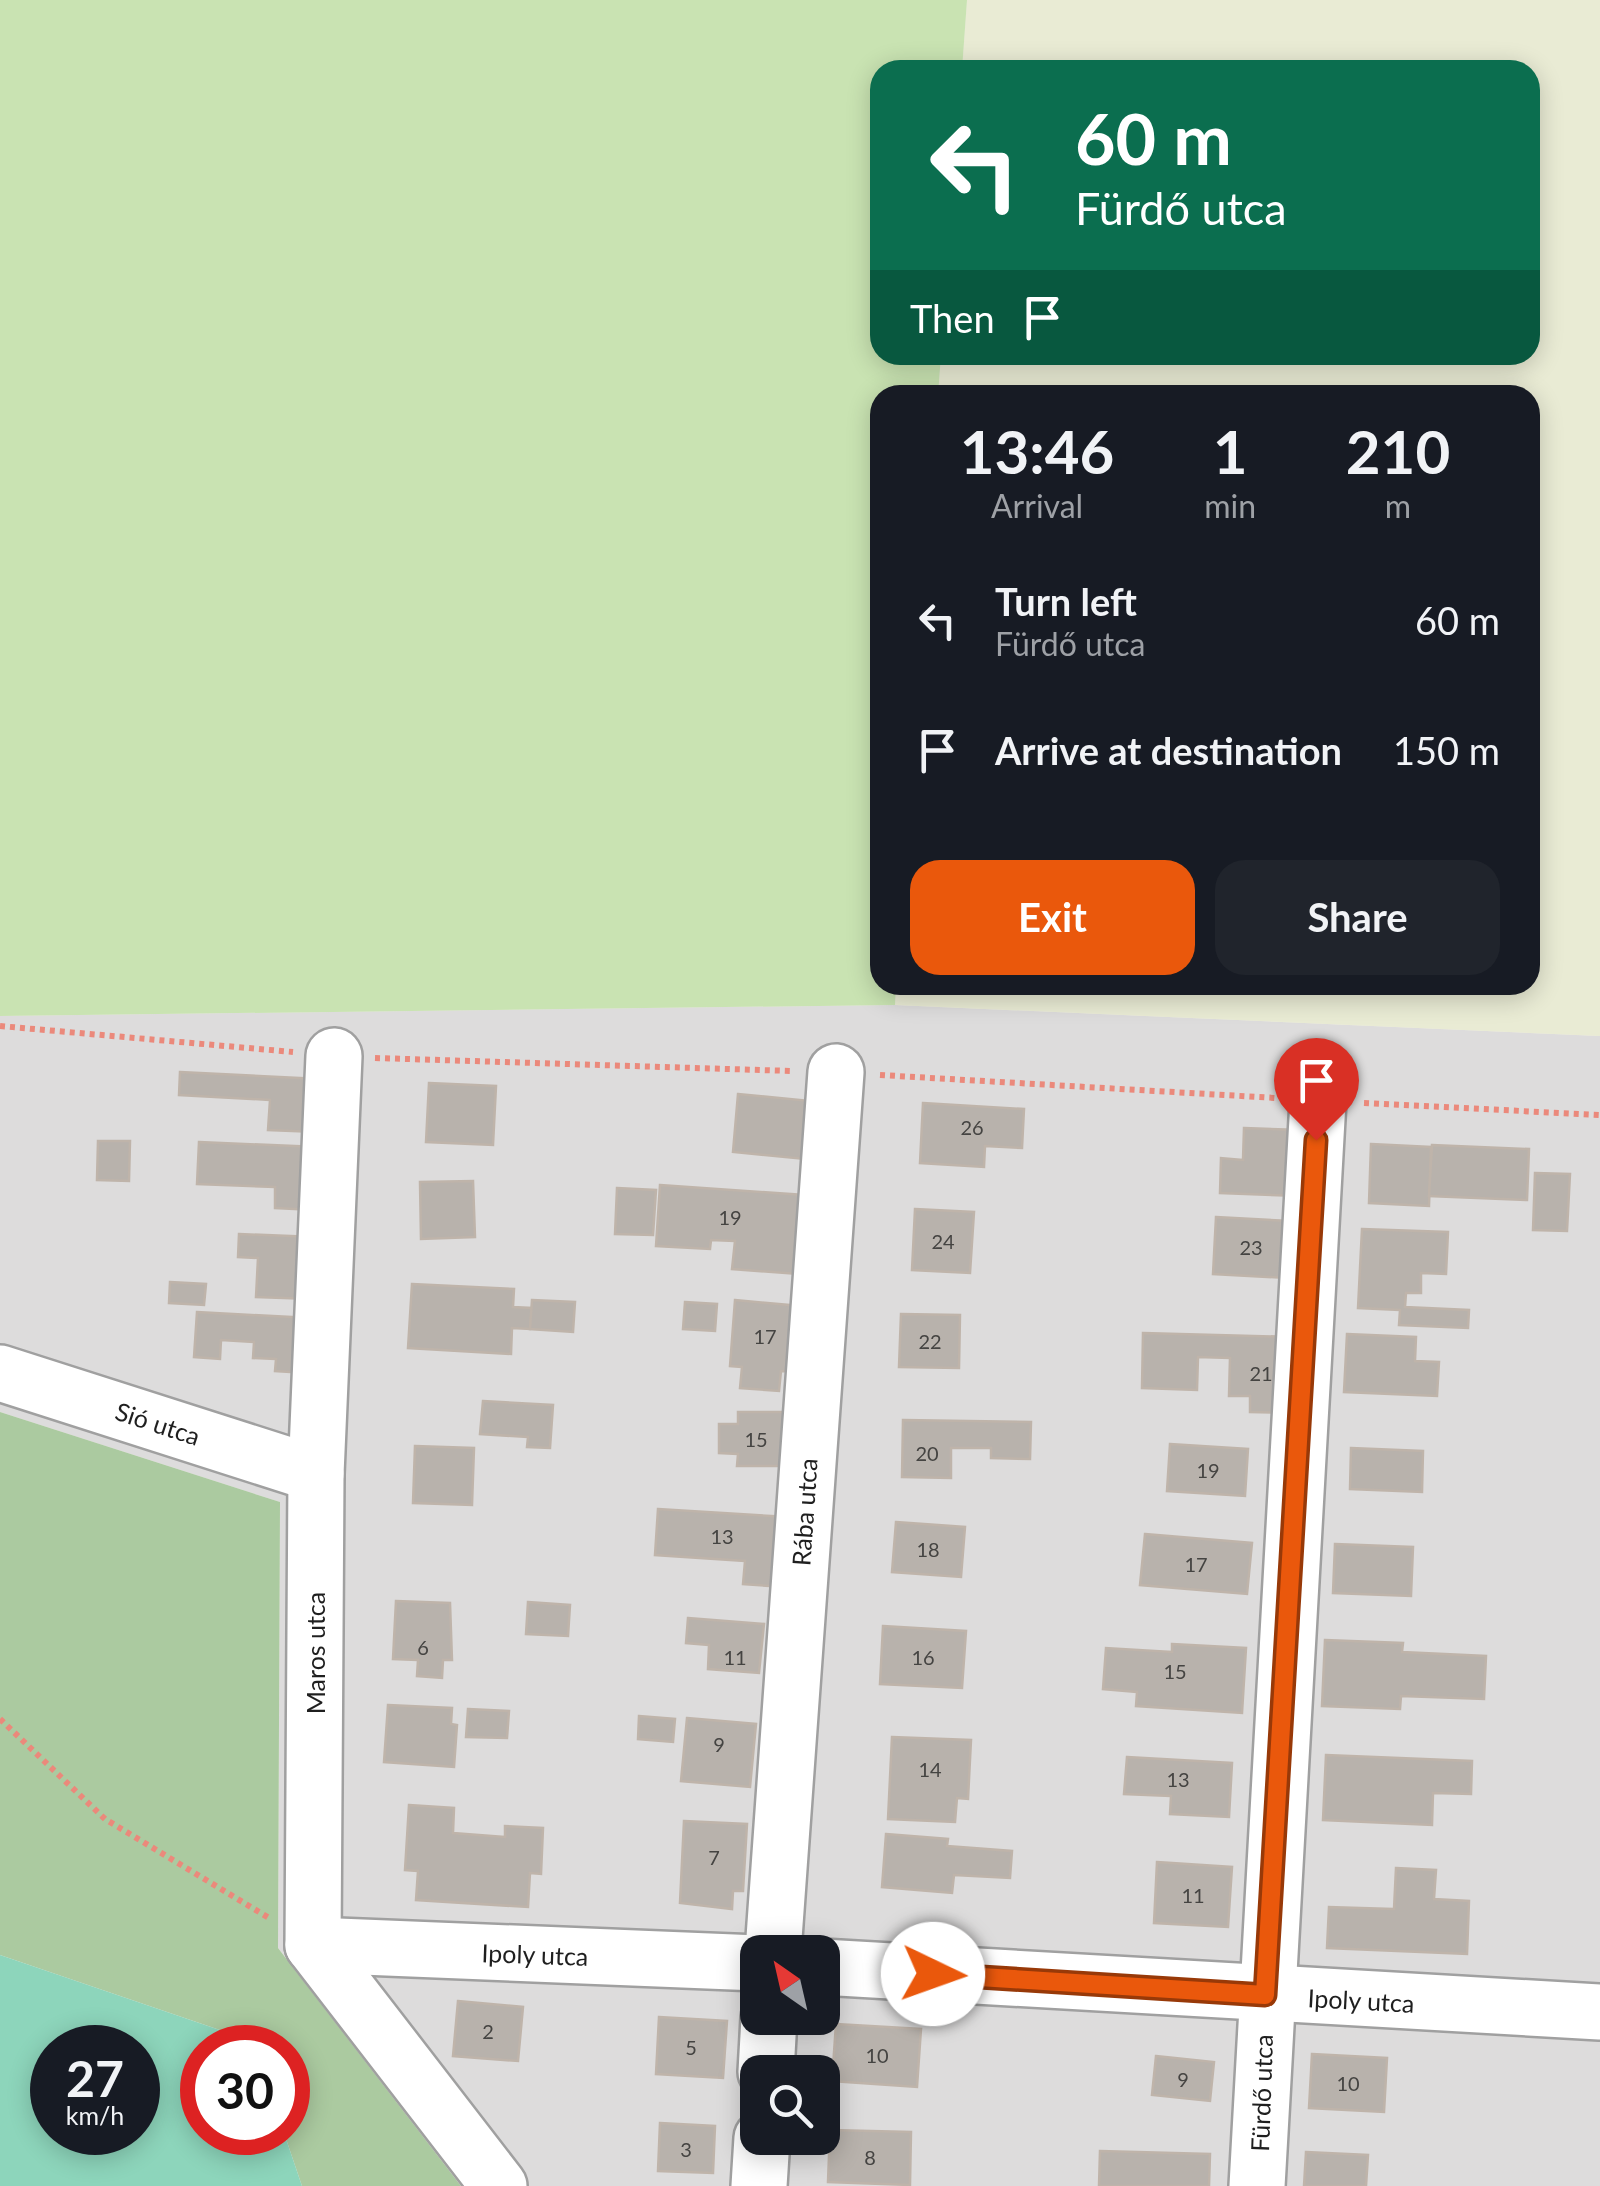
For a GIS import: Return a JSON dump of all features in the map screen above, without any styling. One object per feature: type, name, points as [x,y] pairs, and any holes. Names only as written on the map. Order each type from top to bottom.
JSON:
[{"type":"street","name":"Maros utca","points":[[312,1945],[316,1474],[334,1056]]},
{"type":"street","name":"Rába utca","points":[[773,1935],[836,1072]]},
{"type":"street","name":"Fürdő utca","points":[[1257,2186],[1318,1101]]},
{"type":"street","name":"Sió utca","points":[[0,1373],[316,1474]]},
{"type":"street","name":"Ipoly utca","points":[[312,1945],[740,1962]]},
{"type":"street","points":[[312,1945],[498,2186]]},
{"type":"street","name":"Ipoly utca","points":[[840,1968],[1600,2012]]},
{"type":"street","points":[[759,2186],[761,2155]]},
{"type":"path","points":[[0,1719],[105,1818],[312,1945]]},
{"type":"shaded area","points":[[895,1005],[1600,1036],[1600,2186],[461,2186],[278,1948],[280,1502],[0,1412],[0,1016]]},
{"type":"green space","points":[[0,0],[967,0],[963,60],[870,60],[870,365],[940,365],[939,385],[870,385],[870,995],[896,995],[895,1005],[0,1016]]},
{"type":"green space","points":[[967,0],[1600,0],[1600,1036],[895,1005],[896,995],[1540,995],[1540,385],[939,385],[940,365],[1540,365],[1540,60],[963,60]]},
{"type":"green space","points":[[0,1412],[280,1502],[278,1948],[461,2186],[302,2186],[291,2155],[310,2155],[310,2025],[205,2025],[0,1955]]},
{"type":"green space","points":[[0,1955],[205,2025],[180,2025],[180,2155],[291,2155],[302,2186],[0,2186]]},
{"type":"building","points":[[180,1072],[319,1079],[316,1132],[268,1130],[270,1100],[179,1095]]},
{"type":"building","points":[[429,1083],[496,1086],[493,1145],[426,1142]]},
{"type":"building","points":[[738,1094],[821,1102],[815,1160],[733,1152]]},
{"type":"building","points":[[923,1103],[1024,1109],[1022,1148],[985,1146],[984,1167],[920,1163]]},
{"type":"building","points":[[1244,1128],[1301,1130],[1299,1196],[1220,1193],[1221,1158],[1243,1160]]},
{"type":"building","points":[[98,1141],[130,1141],[129,1181],[97,1180]]},
{"type":"building","points":[[199,1142],[317,1147],[314,1210],[275,1208],[275,1187],[197,1184]]},
{"type":"building","points":[[1371,1144],[1431,1147],[1429,1206],[1369,1203]]},
{"type":"building","points":[[1432,1145],[1529,1149],[1527,1200],[1429,1196]]},
{"type":"building","points":[[1535,1173],[1570,1174],[1567,1231],[1533,1230]]},
{"type":"building","points":[[473,1181],[475,1237],[421,1239],[420,1182]]},
{"type":"building","points":[[660,1185],[804,1195],[798,1274],[732,1269],[735,1241],[711,1240],[710,1249],[656,1246]]},
{"type":"building","points":[[617,1188],[656,1190],[653,1235],[615,1234]]},
{"type":"building","points":[[915,1209],[974,1212],[970,1273],[912,1270]]},
{"type":"building","points":[[1216,1217],[1290,1221],[1287,1278],[1213,1274]]},
{"type":"building","points":[[1362,1229],[1448,1232],[1446,1274],[1421,1273],[1421,1293],[1406,1293],[1405,1307],[1469,1310],[1468,1328],[1399,1325],[1400,1310],[1358,1308]]},
{"type":"building","points":[[239,1234],[314,1237],[311,1299],[256,1297],[258,1258],[238,1257]]},
{"type":"building","points":[[170,1282],[206,1284],[204,1305],[169,1303]]},
{"type":"building","points":[[412,1284],[514,1289],[513,1307],[532,1308],[530,1329],[512,1328],[511,1354],[408,1348]]},
{"type":"building","points":[[532,1300],[575,1302],[573,1332],[530,1329]]},
{"type":"building","points":[[735,1300],[800,1306],[794,1372],[781,1371],[779,1391],[740,1388],[742,1367],[730,1366]]},
{"type":"building","points":[[685,1302],[717,1304],[715,1331],[683,1329]]},
{"type":"building","points":[[197,1312],[310,1318],[306,1373],[275,1371],[276,1359],[253,1358],[254,1342],[221,1340],[220,1359],[194,1357]]},
{"type":"building","points":[[901,1314],[960,1315],[959,1368],[899,1367]]},
{"type":"building","points":[[1143,1333],[1294,1337],[1292,1413],[1250,1412],[1250,1396],[1229,1396],[1230,1358],[1198,1357],[1197,1390],[1142,1388]]},
{"type":"building","points":[[1347,1334],[1416,1337],[1415,1361],[1439,1362],[1437,1396],[1344,1392]]},
{"type":"building","points":[[483,1401],[553,1405],[550,1448],[527,1447],[528,1437],[480,1434]]},
{"type":"building","points":[[738,1412],[793,1412],[792,1466],[737,1466],[738,1454],[719,1453],[719,1424],[738,1424]]},
{"type":"building","points":[[903,1420],[1031,1422],[1030,1459],[991,1458],[991,1448],[951,1448],[951,1478],[902,1477]]},
{"type":"building","points":[[1170,1444],[1248,1449],[1245,1496],[1167,1491]]},
{"type":"building","points":[[415,1446],[474,1448],[472,1505],[413,1503]]},
{"type":"building","points":[[1351,1448],[1423,1451],[1422,1492],[1350,1489]]},
{"type":"building","points":[[658,1509],[788,1517],[783,1587],[743,1584],[745,1561],[655,1555]]},
{"type":"building","points":[[896,1522],[965,1527],[961,1577],[892,1572]]},
{"type":"building","points":[[1145,1534],[1252,1543],[1247,1594],[1140,1585]]},
{"type":"building","points":[[1335,1544],[1413,1547],[1411,1596],[1333,1593]]},
{"type":"building","points":[[396,1601],[450,1603],[452,1660],[443,1660],[442,1678],[417,1676],[418,1660],[393,1659]]},
{"type":"building","points":[[528,1602],[570,1605],[568,1636],[526,1634]]},
{"type":"building","points":[[688,1618],[764,1624],[759,1673],[708,1669],[709,1645],[686,1643]]},
{"type":"building","points":[[883,1626],[966,1631],[962,1688],[880,1684]]},
{"type":"building","points":[[1325,1640],[1403,1643],[1402,1652],[1486,1656],[1484,1699],[1401,1696],[1400,1709],[1322,1706]]},
{"type":"building","points":[[1172,1644],[1246,1648],[1242,1713],[1136,1706],[1137,1692],[1103,1689],[1106,1648],[1172,1652]]},
{"type":"building","points":[[388,1705],[452,1708],[451,1724],[457,1725],[454,1767],[384,1762]]},
{"type":"building","points":[[468,1709],[509,1711],[507,1738],[466,1737]]},
{"type":"building","points":[[639,1716],[675,1719],[673,1742],[638,1739]]},
{"type":"building","points":[[687,1718],[756,1724],[750,1787],[681,1781]]},
{"type":"building","points":[[892,1737],[971,1740],[968,1799],[957,1798],[955,1822],[888,1819]]},
{"type":"building","points":[[1326,1755],[1472,1761],[1471,1794],[1433,1793],[1432,1825],[1323,1820]]},
{"type":"building","points":[[1127,1757],[1232,1763],[1229,1817],[1170,1814],[1171,1796],[1124,1794]]},
{"type":"building","points":[[409,1805],[454,1808],[453,1833],[505,1837],[505,1826],[543,1828],[541,1874],[530,1873],[528,1907],[416,1900],[418,1871],[405,1870]]},
{"type":"building","points":[[684,1821],[747,1824],[743,1891],[733,1891],[732,1909],[680,1903]]},
{"type":"building","points":[[886,1834],[948,1839],[947,1846],[1012,1851],[1010,1878],[954,1875],[952,1893],[882,1887]]},
{"type":"building","points":[[1157,1862],[1232,1867],[1228,1927],[1154,1923]]},
{"type":"building","points":[[1396,1868],[1436,1870],[1434,1899],[1469,1901],[1467,1954],[1327,1948],[1329,1907],[1394,1909]]},
{"type":"building","points":[[458,2001],[523,2007],[518,2061],[453,2056]]},
{"type":"building","points":[[659,2017],[727,2021],[723,2078],[656,2074]]},
{"type":"building","points":[[840,2024],[921,2029],[917,2087],[840,2082],[840,2055],[834,2055]]},
{"type":"building","points":[[1312,2054],[1387,2058],[1384,2112],[1309,2108]]},
{"type":"building","points":[[1156,2056],[1214,2062],[1210,2101],[1152,2095]]},
{"type":"building","points":[[660,2123],[715,2126],[713,2173],[658,2171]]},
{"type":"building","points":[[840,2130],[911,2132],[910,2185],[828,2182],[829,2155],[840,2155]]},
{"type":"building","points":[[1100,2151],[1210,2154],[1209,2186],[1099,2186]]},
{"type":"building","points":[[1306,2152],[1368,2155],[1366,2186],[1304,2186]]},
{"type":"route","points":[[933,1974],[1265,1995],[1316,1140]]}]
